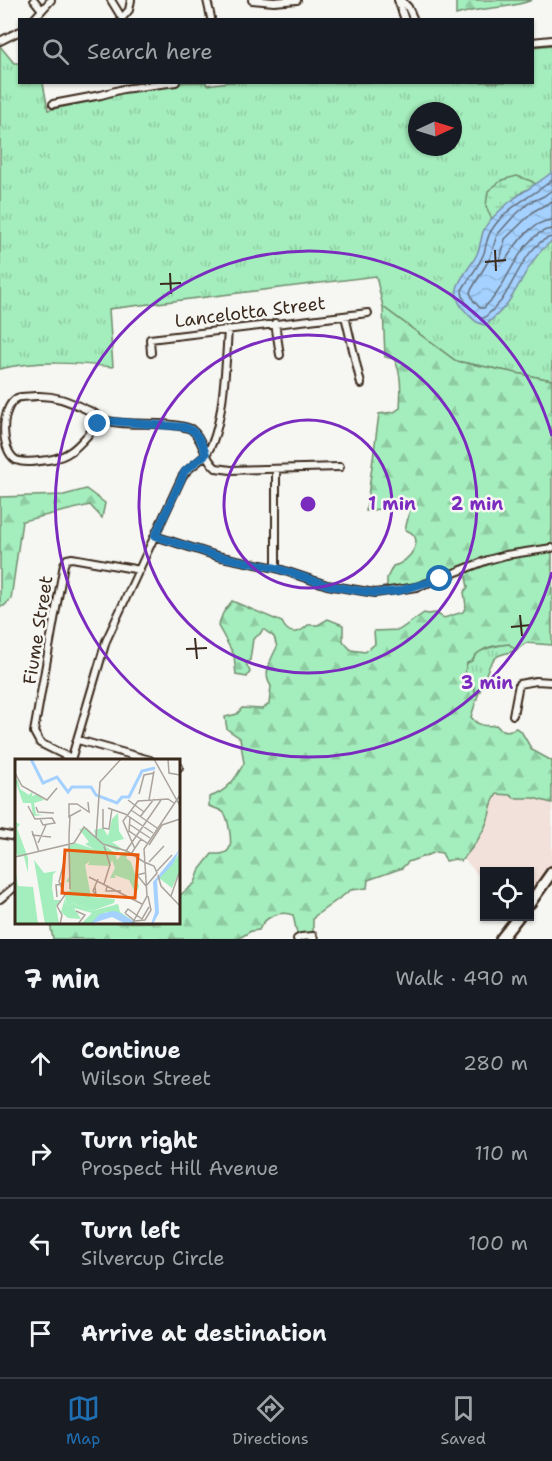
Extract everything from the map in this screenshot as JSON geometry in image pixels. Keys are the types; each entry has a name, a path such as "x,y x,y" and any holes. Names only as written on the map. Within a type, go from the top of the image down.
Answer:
{"street":[{"path":"34,0 42,9"},
{"path":"35,18 51,0"},
{"path":"111,0 122,18 129,10 131,0"},
{"path":"207,0 212,18"},
{"path":"252,0 297,0"},
{"path":"400,0 404,18"},
{"path":"400,0 408,7 413,18"},
{"path":"0,41 18,32"},
{"path":"534,42 552,40"},
{"path":"53,104 123,89 161,84"},
{"name":"Lancelotta Street","path":"152,353 150,339 228,328 368,314"},
{"path":"345,316 361,384"},
{"path":"275,323 280,356"},
{"path":"71,759 106,641 185,471 206,454 218,420 228,328"},
{"path":"108,421 63,398 21,397 13,401 4,412 0,436 6,450 17,460 32,462 70,453 98,424 108,421 185,427 196,433 211,464 219,469 340,467"},
{"path":"276,469 276,568"},
{"path":"155,536 217,556 276,568 327,585 371,593 417,587 506,555 552,548"},
{"name":"Fiume Street","path":"69,759 40,743 34,732 64,564 67,559 72,558 140,570"},
{"path":"513,715 519,684 536,681 552,682"},
{"path":"78,740 146,759"},
{"path":"0,834 15,837"},
{"path":"534,897 552,872"},
{"path":"0,898 15,887"},
{"path":"501,939 515,921"},
{"path":"297,939 313,937"}],"shaded area":[{"path":"501,793 514,798 533,798 552,803 552,869 534,895 534,867 480,867 480,877 463,858 471,850 489,818 492,800"}],"green space":[{"path":"456,0 532,0 456,15"},
{"path":"552,45 552,380 456,361 383,307 376,276 109,309 113,367 42,363 0,369 0,46 14,63 18,63 18,84 43,84 48,110 92,101 150,84 534,84 534,47"},
{"path":"517,176 537,185 522,192 492,220 486,206 488,191 502,180"},
{"path":"383,307 456,361 552,380 552,645 526,643 516,650 509,644 488,648 467,663 465,672 478,695 471,717 473,720 482,725 496,725 506,731 516,728 521,731 532,750 552,761 552,803 533,798 514,798 510,795 497,794 481,834 461,861 455,859 446,861 442,853 436,852 408,862 402,868 368,880 367,888 351,890 315,916 313,934 298,938 293,915 283,913 269,918 259,930 251,931 238,939 53,939 50,924 180,924 180,895 195,883 200,869 212,854 228,851 230,835 225,814 209,806 209,797 226,788 244,763 240,738 227,729 225,717 237,714 242,708 262,709 269,704 271,686 267,672 277,647 274,637 263,629 253,639 250,660 246,663 250,672 247,677 236,675 234,655 218,626 223,613 232,601 282,622 287,629 294,632 301,631 308,625 318,625 328,619 343,625 343,641 351,650 365,652 375,644 374,631 399,630 424,613 436,613 444,618 463,612 466,606 464,592 468,587 465,572 387,592 387,578 393,566 410,555 416,543 412,533 405,530 411,506 399,496 389,505 366,511 379,414 394,412 400,408 400,376 394,359 385,357"},
{"path":"86,489 105,503 102,518 90,505 22,521 11,599 4,606 0,606 0,497 64,495"},
{"path":"510,644 516,650 494,659 488,668 478,695 475,693 474,685 470,683 465,672 470,658 490,648"}],"water":[{"path":"552,172 552,241 537,255 501,311 486,325 478,323 460,305 457,290 477,254 484,229 509,202"}],"route":[{"path":"98,424 108,421 185,427 193,430 201,441 206,454 185,471 155,536 217,556 276,568 327,585 361,591 375,593 398,591 440,579"}]}
